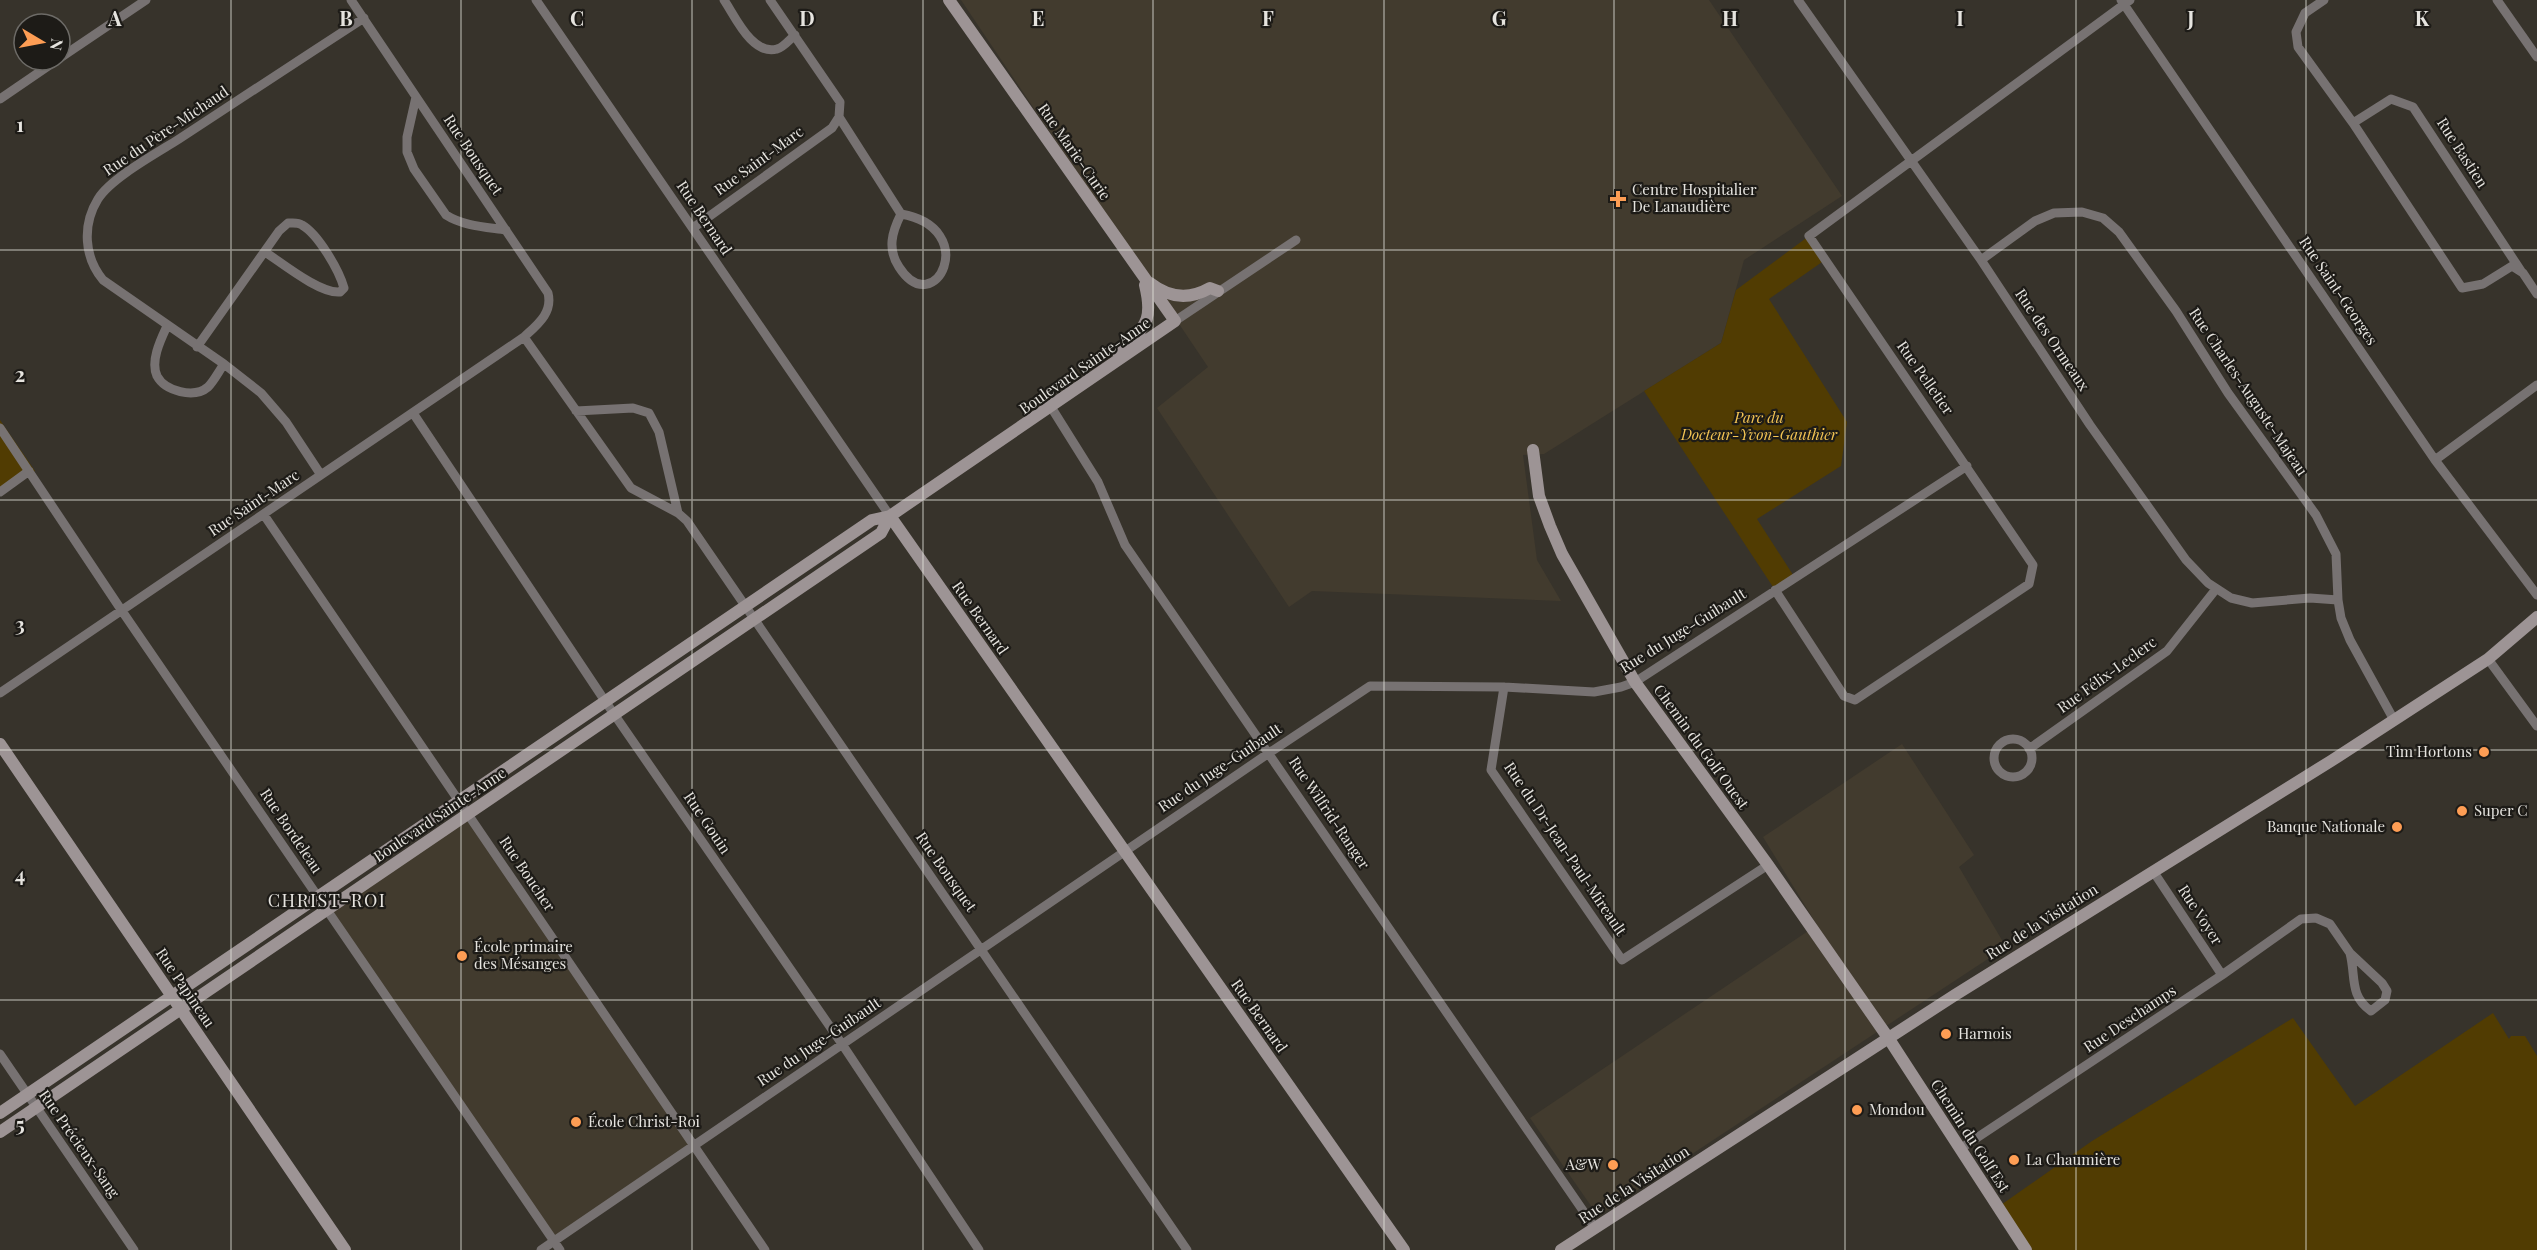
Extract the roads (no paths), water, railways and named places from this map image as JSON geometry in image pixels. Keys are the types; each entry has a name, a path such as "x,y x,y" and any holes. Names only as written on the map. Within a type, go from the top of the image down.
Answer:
{"street":[{"path":"72,50 145,0"},
{"name":"Rue Bousquet","path":"351,0 548,293 550,303 545,316 524,338 631,488 678,513 687,521 744,608 983,950 1187,1250"},
{"name":"Rue Bernard","path":"536,0 890,516 1404,1250"},
{"path":"724,0 752,40 762,47 778,50 795,35"},
{"path":"770,0 840,102 839,117 901,214 915,217 927,225 939,236 945,246 946,263 940,277 929,284 916,283 909,278 899,267 892,253 892,232 901,214"},
{"name":"Rue Marie-Curie","path":"949,0 1175,321"},
{"name":"Rue des Ormeaux","path":"1798,0 1981,260 2090,425 2186,560 2216,589 2231,598 2252,603 2310,598 2337,600"},
{"path":"2324,0 2305,13 2296,32 2298,47 2353,123 2462,288 2482,284 2512,266 2523,273"},
{"path":"2497,0 2537,57"},
{"name":"Rue Pelletier","path":"1775,590 1844,696 1855,700 2029,584 2033,565 1809,236 2125,2"},
{"name":"Rue Saint-Georges","path":"2125,2 2435,460 2537,595"},
{"name":"Rue du Père-Michaud","path":"321,475 286,422 261,393 224,364 103,280 93,269 87,239 89,220 105,190 364,18"},
{"path":"0,99 40,72"},
{"path":"416,97 406,147 414,169 446,215 463,223 506,230"},
{"name":"Rue Bastien","path":"2353,123 2391,99 2413,107 2537,294"},
{"name":"Rue Saint-Marc","path":"693,228 832,128 839,117"},
{"name":"Rue Charles-Auguste-Majeau","path":"1981,260 2035,220 2054,213 2082,212 2103,218 2119,232 2176,311 2228,393 2316,515 2336,554 2337,600 2341,618 2350,640 2394,720"},
{"path":"197,347 279,231 288,223 299,223 318,241 341,275 344,288 334,293 322,288 265,252"},
{"name":"Boulevard Sainte-Anne","path":"0,1113 872,520 890,516 1296,240"},
{"path":"1110,366 1128,344 1138,336 1147,319 1148,298 1145,285 1135,265"},
{"path":"1144,278 1158,289 1172,294 1197,295 1210,288 1218,291"},
{"path":"167,326 158,344 155,365 157,376 166,385 181,393 202,390 207,387 224,364"},
{"name":"Rue Saint-Marc","path":"0,693 524,338"},
{"path":"2435,460 2537,385"},
{"name":"Rue Wilfrid-Ranger","path":"1051,407 1098,482 1125,545 1594,1228"},
{"name":"Rue Bousquet","path":"576,411 633,408 649,413 659,432 678,513"},
{"name":"Rue Gouin","path":"413,413 614,715 842,1044 979,1250"},
{"name":"Rue Bordeleau","path":"0,428 122,611 560,1250"},
{"name":"Chemin du Golf Ouest","path":"1533,450 1539,496 1562,554 1635,682 1768,865 1889,1038"},
{"name":"Rue du Juge-Guibault","path":"541,1250 1370,686 1504,687 1594,692 1635,682 1967,466"},
{"path":"0,492 29,471"},
{"name":"Rue Boucher","path":"264,515 765,1250"},
{"name":"Boulevard Sainte-Anne","path":"0,1132 880,533 890,516"},
{"name":"Rue Félix-Leclerc","path":"2029,749 2167,651 2216,589"},
{"name":"Rue de la Visitation","path":"1561,1250 1889,1038 2394,720 2488,658 2537,617"},
{"path":"2488,658 2537,726"},
{"name":"Rue du Dr-Jean-Paul-Mireault","path":"1504,687 1491,770 1622,960 1768,865"},
{"path":"2020,741 2029,749 2032,755 2030,767 2020,776 2008,777 1998,770 1994,758 2002,742 2020,741"},
{"name":"Rue Papineau","path":"0,744 345,1250"},
{"name":"Rue Voyer","path":"2153,871 2222,975"},
{"name":"Rue Deschamps","path":"1960,1149 2222,975 2301,919 2316,918 2330,924 2350,953"},
{"path":"2350,953 2382,983 2387,992 2385,1000 2371,1011 2356,997 2354,967 2350,953"},
{"name":"Chemin du Golf Est","path":"1889,1038 2025,1250"},
{"name":"Rue Précieux-Sang","path":"0,1054 134,1250"}],"place":[{"name":"Centre Hospitalier De Lanaudière","path":"1618,199"},
{"name":"Tim Hortons","path":"2484,752"},
{"name":"Super C","path":"2462,811"},
{"name":"Banque Nationale","path":"2397,827"},
{"name":"École primaire des Mésanges","path":"462,956"},
{"name":"Harnois","path":"1946,1034"},
{"name":"Mondou","path":"1857,1110"},
{"name":"École Christ-Roi","path":"576,1122"},
{"name":"La Chaumière","path":"2014,1160"},
{"name":"A&W","path":"1613,1165"}],"district":[{"name":"CHRIST-ROI","path":"327,901"}],"park label":[{"name":"Parc du Docteur-Yvon-Gauthier","path":"1759,426"}]}
